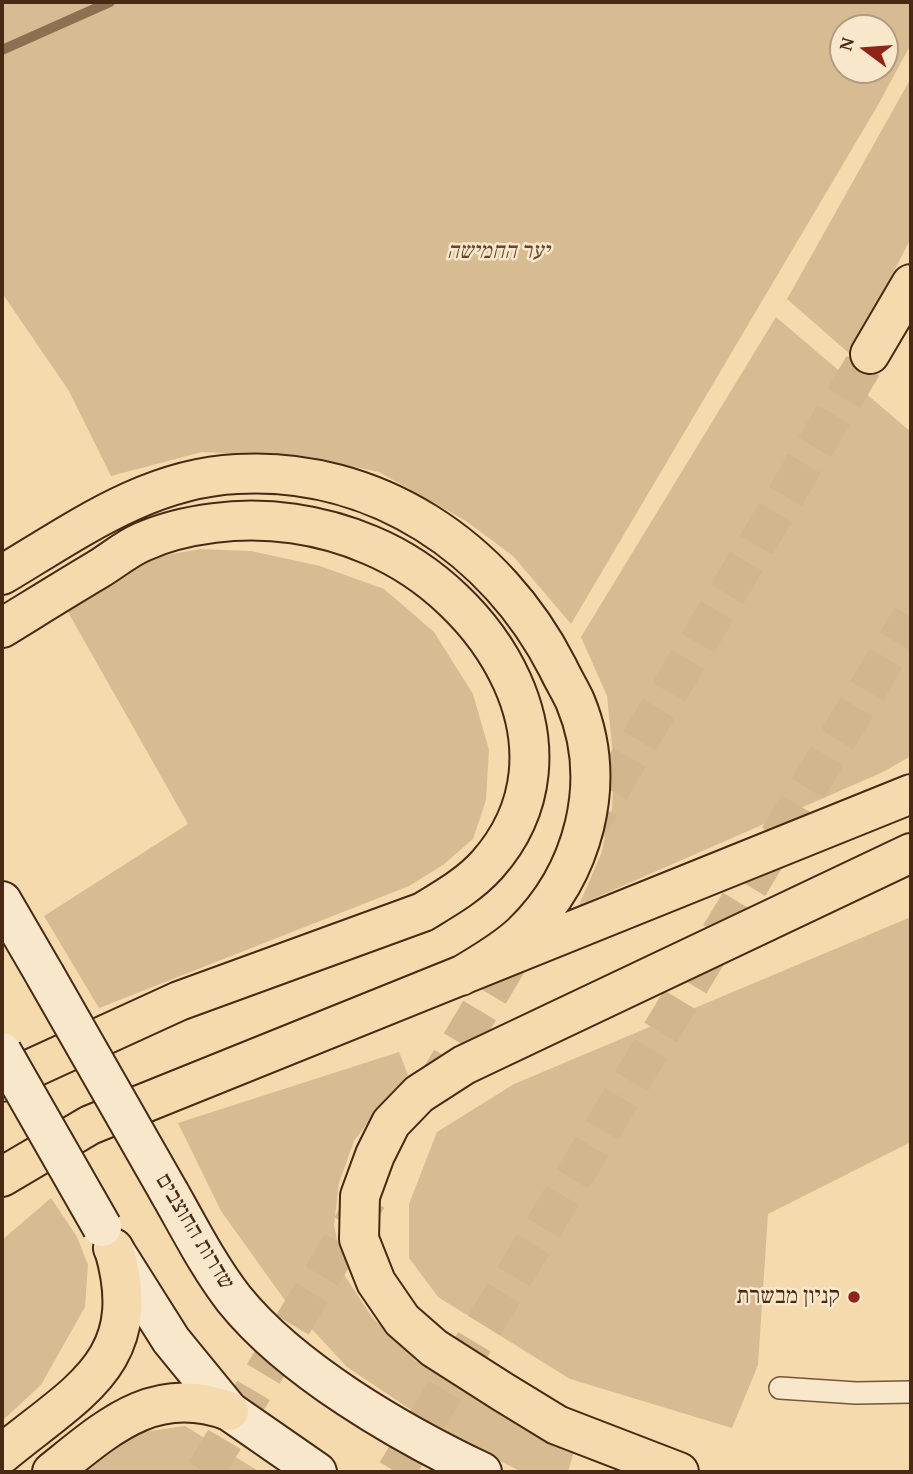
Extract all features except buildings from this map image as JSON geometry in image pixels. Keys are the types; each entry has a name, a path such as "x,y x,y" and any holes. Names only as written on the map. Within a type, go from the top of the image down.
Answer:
{"highway":[{"path":"870,354 911,284"},
{"path":"2,575 126,501 180,482 237,474 295,476 352,488 406,510 457,542 503,585 543,639 575,702 590,766 585,828 576,857 562,885 544,911 521,934 495,956 461,976"},
{"path":"2,628 142,542 177,530 215,523 253,521 293,523 332,531 371,545 408,564 443,590 476,622 502,660 519,698 528,736 529,772 522,806 508,838 486,866 458,891 423,912 179,1001 2,1082"},
{"path":"2,1177 90,1125 911,793"},
{"path":"679,1472 557,1424 434,1348 401,1320 376,1282 359,1239 360,1196 375,1155 391,1123 419,1094 464,1065 911,853"},
{"path":"2,1454 87,1384 106,1363 117,1338 123,1311 123,1283 108,1238"},
{"path":"52,1472 105,1430 143,1409 195,1402 211,1404 229,1411"}],"main road":[{"name":"שדרות החוצבים","path":"2,901 170,1194 233,1298 261,1328 307,1367 362,1406 403,1431 482,1472"},
{"path":"2,1052 108,1238 172,1340 229,1411 317,1472"}],"lane":[{"path":"779,1388 856,1393 911,1392"}],"green space":[{"name":"יער החמישה","path":"2,2 911,2 911,44 899,66 899,14 829,14 829,84 889,84 571,624 513,556 466,521 379,472 309,458 202,452 111,476 69,391 2,293"},
{"path":"911,78 911,238 851,355 787,299"},
{"path":"776,317 911,432 911,756 883,772 579,905 601,854 612,808 614,765 607,696 581,637"},
{"path":"200,549 251,551 320,566 384,589 434,632 473,694 489,750 486,800 473,839 443,865 409,886 99,1008 44,916 188,824 64,605 150,558"},
{"path":"911,917 911,1142 768,1214 758,1365 732,1428 570,1379 438,1297 409,1258 409,1204 437,1132 514,1084"},
{"path":"399,1052 408,1075 388,1096 354,1141 339,1183 334,1225 345,1276 372,1317 416,1361 507,1418 574,1451 568,1472 522,1472 450,1436 347,1367 284,1299 221,1211 178,1123"},
{"path":"51,1198 77,1237 88,1265 85,1307 41,1385 2,1421 2,1240"},
{"path":"185,1426 260,1472 81,1472 122,1435"}],"waterway":[{"path":"2,50 110,2"}],"tunnel":[{"path":"581,839 870,354"},
{"path":"396,1472 911,617"},
{"path":"431,1092 524,936"},
{"path":"205,1472 368,1198"}],"place":[{"name":"קניון מבשרת","path":"854,1297"}]}
